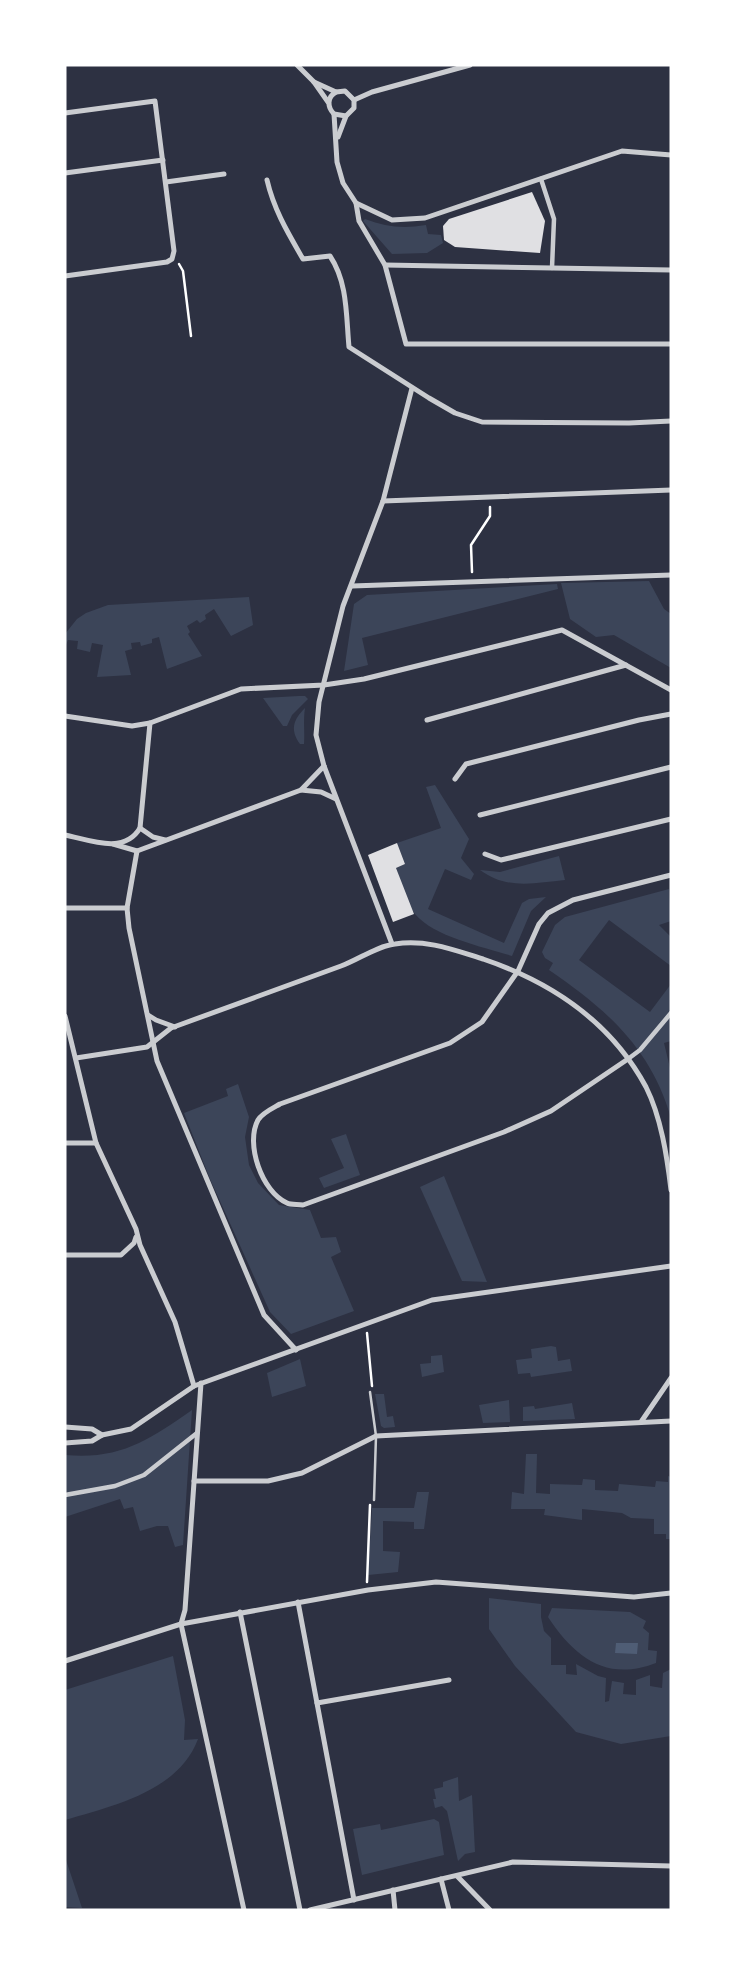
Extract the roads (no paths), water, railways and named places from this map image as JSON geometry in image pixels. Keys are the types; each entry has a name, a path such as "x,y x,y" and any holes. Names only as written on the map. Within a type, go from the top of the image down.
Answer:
{"street":[{"path":"297,65 314,82 334,114 337,162 344,183 356,203 359,222 385,265 406,344 671,344"},
{"path":"354,100 373,92 470,65"},
{"path":"314,82 336,92 345,91 354,100 354,108 346,116 337,140"},
{"path":"328,102 336,92"},
{"path":"65,113 155,101 173,257 167,262 65,276"},
{"path":"334,114 346,116"},
{"path":"356,203 392,220 425,218 622,151 671,155"},
{"path":"65,173 163,160"},
{"path":"166,182 224,174"},
{"path":"541,178 554,219 552,268"},
{"path":"267,180 271,199 282,225 303,259 330,256 338,268 343,282 349,347 412,388 455,413 482,422 671,421"},
{"path":"385,265 671,270"},
{"path":"392,944 324,766 316,735 319,702 343,606 383,501 412,388"},
{"path":"383,501 671,490"},
{"path":"352,586 671,575"},
{"path":"65,716 132,726 150,723 240,689 324,685 376,677 562,630 671,690"},
{"path":"427,720 627,664"},
{"path":"455,779 466,764 671,714"},
{"path":"113,844 128,842 140,828 150,723"},
{"path":"65,835 137,851 301,790 324,766"},
{"path":"480,815 671,766"},
{"path":"301,790 321,792 336,799"},
{"path":"485,854 501,860 671,819"},
{"path":"140,828 153,837 166,840"},
{"path":"137,851 127,908 157,1061 264,1315 296,1350"},
{"path":"671,874 573,900 548,913 539,924 519,971 482,1022 450,1043 280,1104 258,1120 253,1140 256,1162 268,1188 287,1203 303,1205 551,1111 640,1050 671,1013"},
{"path":"65,908 127,908"},
{"path":"76,1058 153,1044 176,1027 347,964 392,944 414,942 440,945 519,971 547,986 590,1016 609,1035 647,1089 658,1121 671,1190"},
{"path":"148,1015 176,1027"},
{"path":"65,1016 96,1143 136,1229 134,1243 121,1255 65,1255"},
{"path":"65,1143 96,1143"},
{"path":"663,1146 671,1144"},
{"path":"136,1236 175,1322 194,1386"},
{"path":"65,1443 92,1441 102,1434 131,1429 201,1383 432,1300 671,1266"},
{"path":"641,1422 671,1378"},
{"path":"201,1383 186,1610 181,1624 244,1910"},
{"path":"194,1481 246,1483 302,1473 376,1436 671,1421"},
{"path":"65,1427 92,1429 102,1434"},
{"path":"65,1495 116,1486 144,1475 198,1432"},
{"path":"65,1661 181,1624 368,1590 436,1582 634,1597 671,1593"},
{"path":"298,1602 354,1900"},
{"path":"240,1612 300,1910"},
{"path":"317,1703 449,1680"},
{"path":"310,1910 513,1862 671,1866"},
{"path":"457,1877 490,1910"},
{"path":"441,1880 449,1910"},
{"path":"393,1890 394,1910"}],"lane":[{"path":"369,1392 376,1436 374,1500"}]}
